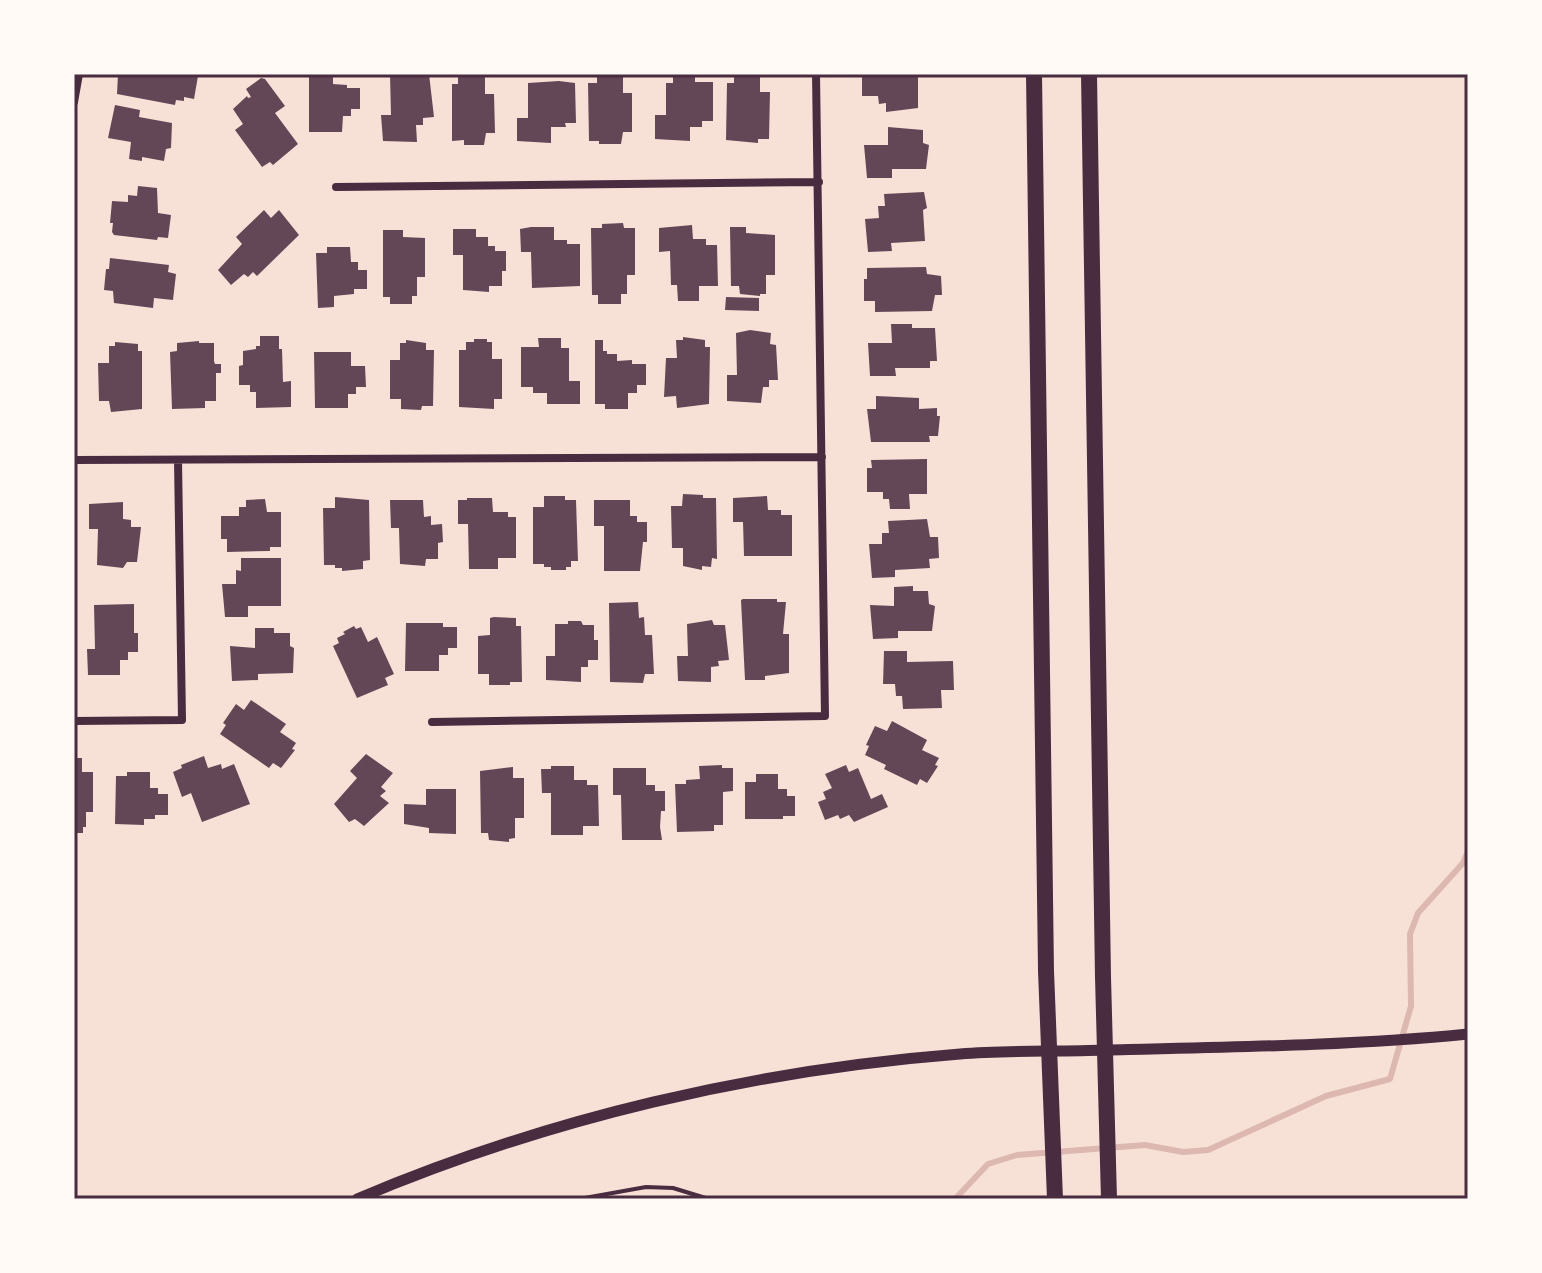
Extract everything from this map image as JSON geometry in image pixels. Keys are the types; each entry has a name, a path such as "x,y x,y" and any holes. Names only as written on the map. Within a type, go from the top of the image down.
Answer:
{"highway":[{"path":"1034,74 1046,971 1055,1199"},
{"path":"1089,74 1109,1199"}],"street":[{"path":"74,102 79,74"},
{"path":"432,722 825,716 816,74"},
{"path":"336,187 819,182"},
{"path":"74,460 822,457"},
{"path":"74,721 182,720 178,460"},
{"path":"357,1199 422,1172 553,1129 638,1106 853,1065 963,1054 1340,1043 1468,1034"}],"path":[{"path":"579,1199 646,1187 673,1188 709,1199"}],"building":[{"path":"118,74 198,76 194,99 184,97 184,101 176,100 175,105 117,94"},
{"path":"309,74 333,74 333,84 360,88 360,109 351,109 351,116 343,116 342,132 309,132"},
{"path":"390,74 429,74 434,117 423,118 423,125 416,125 417,142 383,141 381,115 391,115"},
{"path":"734,74 760,74 760,92 770,92 769,139 758,139 758,143 726,140 727,83 734,83"},
{"path":"862,74 918,74 918,108 886,112 886,103 879,104 878,96 862,96"},
{"path":"623,75 623,93 632,93 632,132 623,132 621,144 589,141 588,83 597,83 597,76"},
{"path":"458,76 485,76 485,94 494,94 495,133 486,133 484,145 464,145 464,140 452,141 452,84 458,84"},
{"path":"673,77 695,77 695,82 713,82 713,121 702,121 702,127 690,127 690,141 655,139 655,115 666,115 666,83 673,83"},
{"path":"261,78 285,106 275,113 298,144 273,165 270,162 262,167 235,130 243,124 233,109 247,96 251,97 246,89"},
{"path":"528,83 575,83 576,123 551,127 551,143 517,141 517,118 528,118"},
{"path":"115,105 140,110 139,117 172,123 171,148 166,149 164,161 142,157 142,161 129,159 131,142 108,138"},
{"path":"888,127 923,130 923,143 929,145 926,169 892,169 892,178 867,178 864,145 888,145"},
{"path":"138,186 157,188 158,213 171,215 168,238 158,237 157,240 114,235 112,232 112,201 128,202 128,195 137,196"},
{"path":"924,192 927,208 923,210 925,241 891,243 892,251 868,252 865,219 879,218 878,206 885,206 884,194"},
{"path":"264,210 271,218 279,210 299,235 257,276 253,272 248,277 244,274 231,285 218,270 242,244 236,237"},
{"path":"623,223 624,228 635,228 635,275 627,275 627,294 621,294 621,304 598,304 598,295 592,295 591,228"},
{"path":"692,225 693,239 706,239 706,245 717,245 718,286 699,286 699,301 678,301 677,285 671,285 670,251 659,252 659,228"},
{"path":"554,227 554,240 580,244 580,286 532,288 531,252 521,252 520,229"},
{"path":"730,227 746,227 746,233 775,235 775,275 766,275 766,294 740,294 739,286 731,286"},
{"path":"453,229 476,229 476,237 488,237 488,246 495,246 495,251 506,251 502,286 489,286 489,292 463,290 463,255 453,255"},
{"path":"383,230 403,230 403,237 425,238 425,277 417,277 417,296 412,296 412,304 390,304 390,297 383,297"},
{"path":"327,247 350,247 351,262 358,262 358,270 367,270 367,289 354,289 354,294 334,296 334,307 318,308 316,253 327,253"},
{"path":"110,258 169,265 168,272 176,274 173,300 154,298 153,308 114,303 113,291 104,290"},
{"path":"926,267 927,274 941,276 942,295 935,295 932,311 875,312 875,301 864,301 867,268"},
{"path":"726,297 759,298 759,311 725,310"},
{"path":"891,324 935,328 937,361 930,361 930,368 895,368 896,376 870,376 868,343 892,343"},
{"path":"750,330 771,333 770,344 776,345 778,380 769,380 769,387 763,387 761,403 727,401 727,375 737,375 736,333"},
{"path":"260,336 279,336 283,382 291,381 291,407 256,408 256,392 250,392 250,385 239,385 243,351 260,346"},
{"path":"683,337 705,340 705,347 710,347 709,404 677,408 676,396 664,397 666,358 677,358 676,340 683,340"},
{"path":"538,338 561,338 561,348 569,348 569,381 580,381 580,404 547,404 547,393 533,393 533,387 521,387 521,347 539,347"},
{"path":"474,339 492,342 492,359 502,359 502,399 494,399 494,409 459,407 459,350 466,350 466,342 474,342"},
{"path":"406,340 426,343 426,350 434,350 433,406 422,406 421,410 401,409 401,399 390,399 390,360 400,360 400,343 406,343"},
{"path":"595,340 603,340 603,351 617,354 617,361 632,360 632,364 646,364 646,385 637,385 637,393 628,393 628,409 605,409 605,404 595,404"},
{"path":"115,342 138,344 138,351 142,351 142,409 111,412 109,401 99,401 98,363 109,363 109,346 115,346"},
{"path":"177,343 214,343 215,364 221,364 221,373 216,373 216,401 205,401 205,408 172,409 170,352 177,351"},
{"path":"314,352 351,352 351,366 365,366 366,387 356,387 356,394 348,394 348,408 315,408"},
{"path":"876,396 919,398 919,409 937,408 937,416 940,416 938,436 929,436 930,442 871,442 867,409 876,409"},
{"path":"927,459 927,494 909,494 910,509 890,509 889,499 883,499 883,492 867,492 867,468 872,468 871,460"},
{"path":"683,494 716,498 717,559 712,558 711,567 702,566 702,570 683,566 683,548 672,548 671,506 682,506"},
{"path":"544,496 565,496 565,500 576,500 578,561 571,561 571,567 566,567 566,570 551,570 544,564 533,564 533,507 544,507"},
{"path":"767,496 768,510 781,510 781,515 792,515 792,556 744,556 743,522 733,522 733,498"},
{"path":"335,497 369,500 370,560 363,561 363,569 342,571 335,565 324,565 323,508 335,508"},
{"path":"492,498 493,512 508,512 508,517 516,517 516,558 498,558 498,569 469,569 468,524 458,524 458,500"},
{"path":"265,499 267,512 281,512 281,547 270,547 270,551 227,552 227,539 221,539 221,516 239,516 239,507 246,507 246,500"},
{"path":"390,500 423,500 424,517 431,516 431,525 442,524 443,542 438,543 438,559 426,559 425,566 400,564 399,528 391,528"},
{"path":"594,500 630,500 630,516 637,516 637,522 647,522 647,542 643,542 640,571 604,571 604,526 594,526"},
{"path":"123,502 123,519 131,520 131,527 141,527 137,562 127,562 123,568 97,565 98,529 89,529 89,504"},
{"path":"927,519 930,537 938,537 939,558 929,559 930,568 895,570 895,577 872,578 869,544 882,544 882,533 889,533 888,521"},
{"path":"241,558 281,558 281,606 248,606 248,617 225,617 222,584 236,584 236,570 241,571"},
{"path":"913,586 913,591 928,591 929,604 935,606 932,631 898,631 898,638 873,639 870,605 894,606 894,587"},
{"path":"743,599 786,602 783,634 789,634 789,673 765,676 765,680 745,680"},
{"path":"638,602 639,618 644,617 645,635 652,635 654,674 645,674 643,683 610,682 609,603"},
{"path":"134,604 134,633 138,633 138,652 128,652 128,660 120,660 120,675 88,675 87,649 95,649 94,605"},
{"path":"490,618 516,618 516,626 521,626 522,682 489,685 489,674 478,674 478,636 490,635"},
{"path":"712,620 714,625 725,625 729,660 718,661 719,666 711,667 711,682 678,681 677,656 688,656 687,624"},
{"path":"568,621 594,625 598,660 588,660 588,667 581,667 581,682 546,680 546,656 555,656 555,624 568,624"},
{"path":"406,623 443,623 443,627 457,627 457,648 448,648 448,655 439,655 439,671 405,671"},
{"path":"354,626 356,629 361,627 368,642 377,637 394,674 385,678 388,685 357,698 333,646 339,643 337,638 345,634 343,632"},
{"path":"255,628 274,628 274,633 290,633 290,646 294,648 293,673 258,674 258,680 232,681 230,646 255,648"},
{"path":"884,651 907,651 907,662 953,661 954,690 941,690 942,708 903,709 902,696 896,696 895,684 883,684"},
{"path":"251,700 286,724 280,732 296,743 292,749 295,750 281,768 273,763 269,768 220,734 226,725 223,723 236,704 244,710"},
{"path":"892,721 927,740 922,750 939,758 935,765 938,766 927,783 920,779 917,785 884,769 886,765 865,755 875,726 887,731"},
{"path":"366,754 393,773 381,787 386,791 380,796 389,803 364,826 355,819 349,822 334,804 357,778 350,771"},
{"path":"204,756 208,768 221,764 222,769 234,764 250,804 202,822 191,793 182,797 173,772 182,768 181,765"},
{"path":"74,758 82,758 82,772 93,772 93,812 86,812 83,833 74,833"},
{"path":"722,765 722,768 733,768 733,791 723,792 723,825 714,825 714,831 677,832 675,784 700,779 699,766"},
{"path":"846,765 849,772 858,768 871,799 882,794 888,807 854,822 849,815 825,820 818,802 826,799 823,792 832,788 825,774"},
{"path":"551,766 574,766 574,780 587,780 587,785 598,785 599,826 583,826 583,835 551,835 551,793 542,793 541,769 551,769"},
{"path":"513,767 513,778 524,778 524,818 515,818 515,838 509,839 509,842 489,840 488,833 481,833 480,771"},
{"path":"613,768 646,768 646,785 655,785 655,791 665,791 665,811 661,811 660,827 662,840 622,840 621,795 613,795"},
{"path":"127,772 150,772 150,788 158,788 158,794 168,794 168,815 144,819 144,825 115,824 116,776 127,776"},
{"path":"756,774 778,774 778,789 787,789 787,796 795,796 795,816 745,819 745,782 756,782"},
{"path":"426,789 456,789 456,834 429,833 429,828 404,824 404,804 426,805"}],"waterway":[{"path":"955,1199 988,1164 1017,1155 1145,1145 1183,1152 1208,1150 1326,1096 1390,1079 1411,1006 1410,934 1418,913 1463,863 1468,851"}]}
